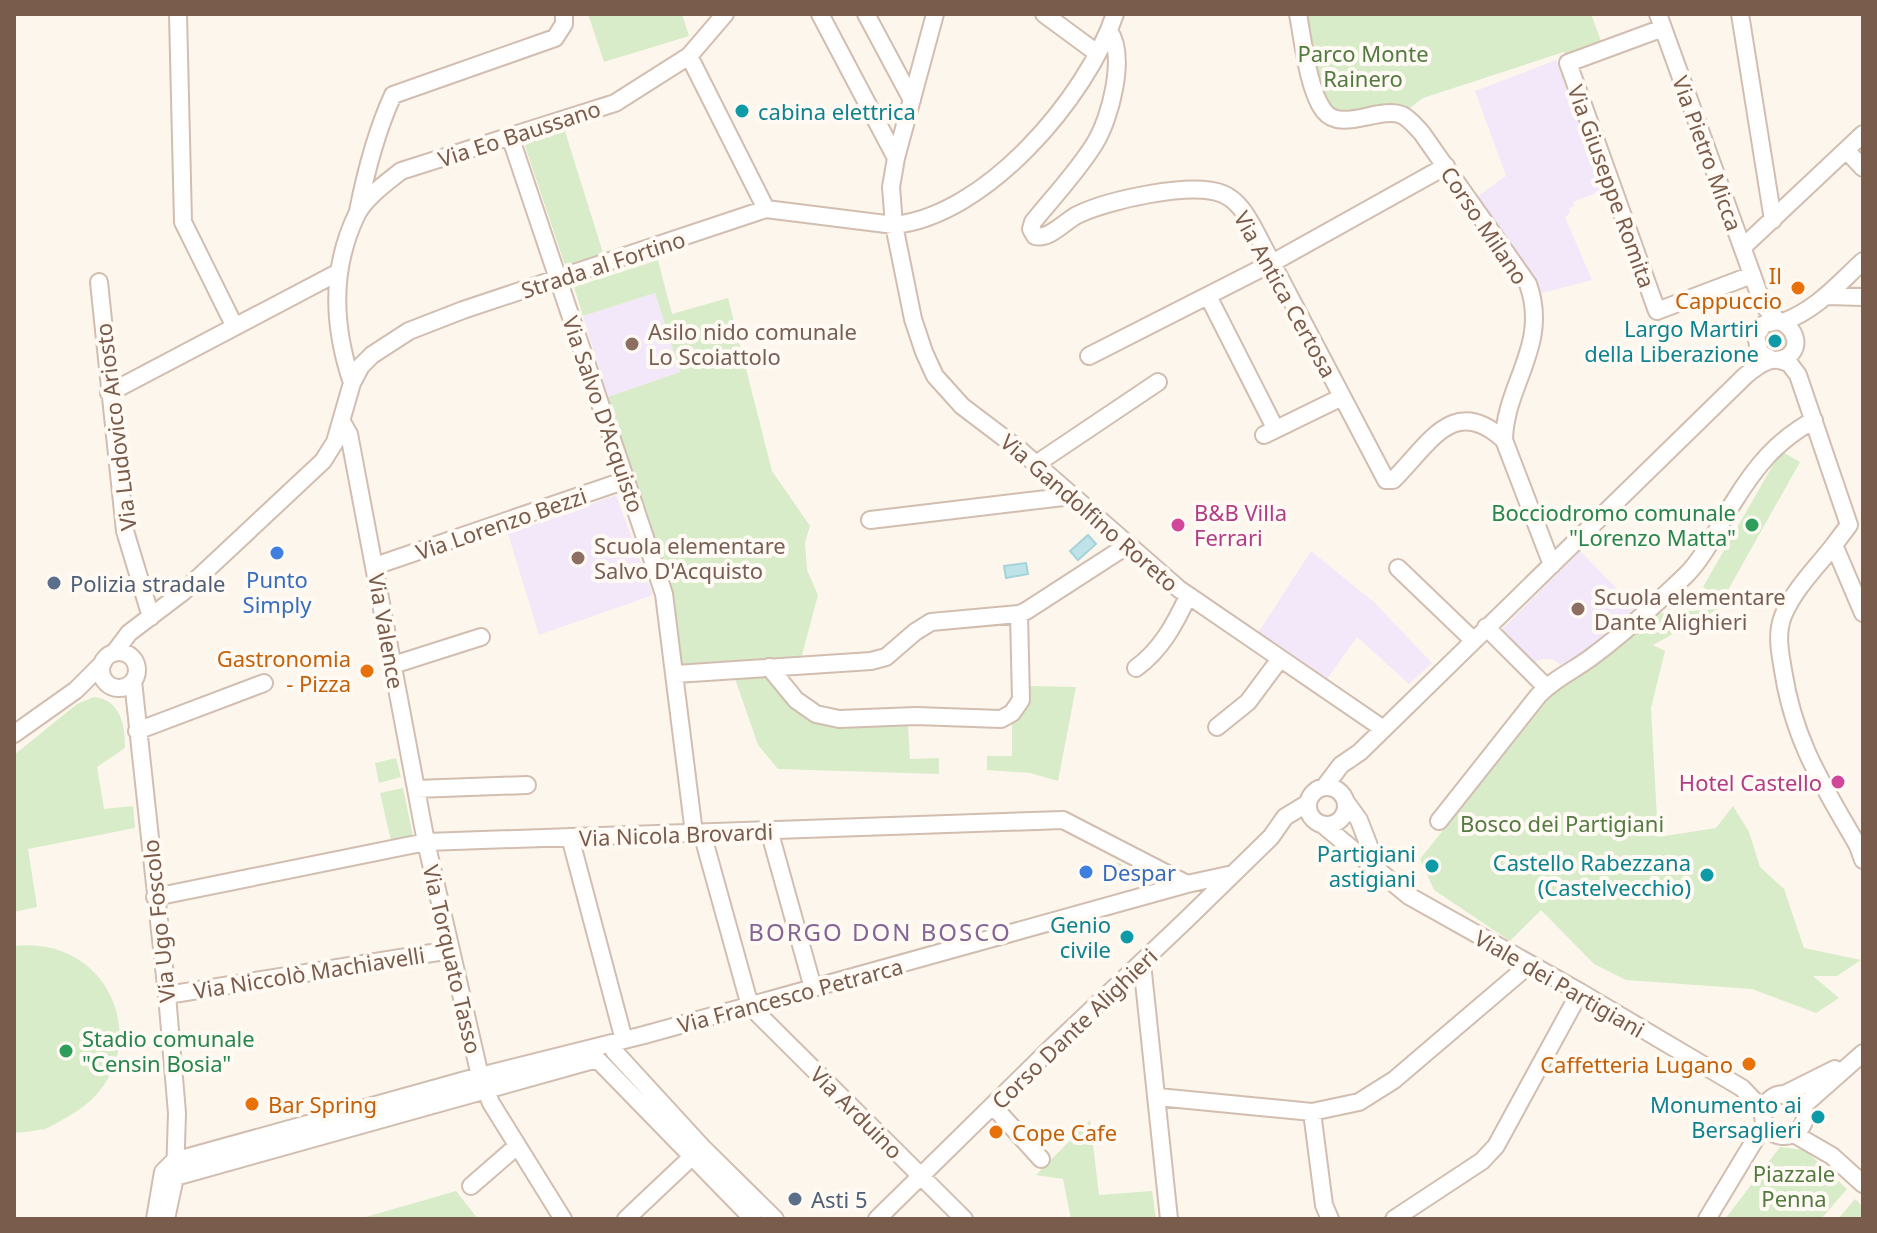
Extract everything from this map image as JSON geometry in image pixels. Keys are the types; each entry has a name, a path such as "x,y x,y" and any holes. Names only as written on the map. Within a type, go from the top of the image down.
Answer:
{"street":[{"path":"178,14 183,222 234,325"},
{"path":"358,212 382,119 393,95 555,38 564,24 564,14"},
{"name":"Via Eo Baussano","path":"352,383 338,338 337,273 358,212 380,188 401,171 615,103 689,56 725,14"},
{"path":"820,14 896,158"},
{"path":"866,14 912,100"},
{"name":"Via Gandolfino Roreto","path":"935,14 891,187 894,225 913,319 935,376 962,406 1036,464 1188,596 1382,728"},
{"path":"1044,14 1097,53"},
{"name":"Strada al Fortino","path":"14,734 76,690 123,638 183,592 313,473 335,442 352,383 372,355 409,331 463,310 766,209 894,225 913,222 952,205 1015,161 1058,115 1097,53 1115,14"},
{"name":"Corso Milano","path":"1298,14 1319,102 1329,116 1339,119 1401,115 1421,132 1523,274 1532,298 1533,342 1506,421 1504,440"},
{"path":"1740,14 1773,220"},
{"name":"Via Giuseppe Romita","path":"1661,21 1568,63 1657,311 1752,275"},
{"name":"Via Pietro Micca","path":"1661,21 1758,291 1766,308 1781,321"},
{"name":"Via Antica Certosa","path":"1109,31 1115,43 1117,68 1104,125 1090,150 1033,222 1031,229 1034,235 1042,237 1074,217 1104,206 1165,192 1201,190 1220,193 1240,207 1388,481 1394,479 1442,429 1455,422 1473,420 1504,440"},
{"path":"689,56 766,209"},
{"path":"1743,247 1863,134"},
{"name":"Via Salvo D'Acquisto","path":"510,136 664,594 698,833 750,1006"},
{"path":"1847,151 1863,168"},
{"path":"1089,356 1272,263 1446,166"},
{"path":"1360,752 1344,798 1346,809 1340,820 1335,824 1314,815 1314,792 1325,786 1341,765 1360,752 1745,376 1792,352 1802,324 1863,261"},
{"path":"109,393 337,273"},
{"name":"Via Ludovico Ariosto","path":"99,282 125,531 151,617"},
{"name":"Via Pietro Micca","path":"1756,338 1761,318 1758,291"},
{"path":"1208,296 1268,429 1342,397"},
{"path":"1745,376 1755,356 1756,338 1764,324 1808,311 1826,298 1863,297"},
{"path":"1781,321 1791,328 1803,388"},
{"path":"1756,338 1762,355 1787,361 1792,366 1856,523 1834,545 1795,595 1783,616 1778,637 1788,703 1807,758 1863,860"},
{"path":"1036,464 1158,382"},
{"path":"1439,821 1546,687 1596,654 1688,572 1772,448 1814,420"},
{"name":"Via Valence","path":"342,422 349,434 426,842"},
{"path":"1504,440 1552,565"},
{"name":"Via Lorenzo Bezzi","path":"375,566 626,480"},
{"path":"870,520 1072,496"},
{"path":"676,674 879,660 931,622 1019,614 1128,545"},
{"path":"1834,545 1863,613"},
{"path":"1398,568 1473,640"},
{"path":"1136,668 1150,658 1166,637 1188,596"},
{"path":"769,667 796,700 816,714 839,719 916,716 1001,719 1012,713 1021,700 1019,614"},
{"path":"76,690 124,687 133,681 137,672 132,658 132,644 137,627"},
{"path":"1486,627 1546,687"},
{"path":"393,665 481,637"},
{"path":"111,686 102,672 108,658 124,653 132,658"},
{"path":"1217,727 1248,702 1280,659"},
{"name":"Via Ugo Foscolo","path":"133,681 177,1113 174,1169 166,1219"},
{"path":"137,730 264,683"},
{"name":"Via Ugo Foscolo","path":"111,686 137,730"},
{"path":"416,789 527,785"},
{"path":"1325,786 1344,798 1359,820 1381,874"},
{"name":"Corso Dante Alighieri","path":"877,1219 1271,837 1314,815"},
{"name":"Viale dei Partigiani","path":"1314,815 1381,874 1435,913 1580,992 1742,1088 1780,1095"},
{"name":"Via Nicola Brovardi","path":"155,897 426,842 1063,820 1187,884"},
{"path":"769,830 813,988"},
{"path":"570,837 619,1046 697,1152 753,1219"},
{"name":"Via Torquato Tasso","path":"426,842 482,1083 563,1219"},
{"name":"Via Francesco Petrarca","path":"174,1169 619,1046 813,988 1233,874"},
{"name":"Via Niccolò Machiavelli","path":"167,995 451,950"},
{"path":"1142,963 1169,1219"},
{"path":"1158,1097 1312,1112 1359,1102 1394,1080 1530,964"},
{"path":"1394,1219 1482,1161 1496,1146 1580,992"},
{"name":"Via Arduino","path":"750,1006 964,1219"},
{"name":"Via Francesco Petrarca","path":"482,1083 597,1059 619,1046"},
{"path":"1707,1219 1748,1154 1770,1100 1857,1057"},
{"path":"1748,1154 1804,1124 1804,1112 1857,1057"},
{"path":"597,1059 775,1219"},
{"name":"Viale dei Partigiani","path":"1742,1088 1765,1117"},
{"path":"1780,1095 1796,1099 1832,1156 1863,1184"},
{"path":"993,1106 1041,1159"},
{"path":"1312,1112 1324,1205 1330,1219"},
{"path":"1765,1117 1774,1133 1787,1135 1832,1156"},
{"path":"471,1186 517,1146"},
{"path":"626,1219 697,1152"},
{"name":"Via Ugo Foscolo","path":"155,1219 163,1172 174,1169"}],"shaded area":[{"path":"1556,60 1604,190 1573,202 1574,206 1569,208 1570,213 1565,217 1592,280 1535,295 1474,199 1506,176 1475,91"},
{"name":"Asilo nido comunale Lo Scoiattolo","path":"655,293 680,372 608,397 583,316"},
{"name":"Scuola elementare Salvo D'Acquisto","path":"616,495 653,595 539,635 508,534"},
{"path":"1311,551 1375,603 1432,663 1409,684 1357,637 1327,679 1258,633"},
{"name":"Scuola elementare Dante Alighieri","path":"1580,551 1635,607 1567,669 1552,659 1534,663 1502,629"}],"green space":[{"path":"588,14 682,14 689,36 604,62"},
{"name":"Parco Monte Rainero","path":"1298,14 1591,14 1602,44 1566,56 1564,52 1423,98 1401,115 1329,116"},
{"path":"563,125 604,256 566,268 525,146 526,137"},
{"path":"658,260 672,314 728,298 772,471 810,526 805,542 807,570 818,595 799,666 770,667 816,714 899,717 908,725 910,759 939,758 939,774 778,769 758,745 732,670 682,668 670,581 608,397 680,372 655,293 583,316 574,287"},
{"path":"1775,331 1782,334 1785,341 1782,348 1775,351 1768,348 1765,341 1768,334"},
{"name":"Bocciodromo comunale \"Lorenzo Matta\"","path":"1781,451 1800,462 1723,599 1703,587"},
{"name":"Bosco dei Partigiani","path":"1718,609 1653,645 1665,651 1651,708 1658,837 1716,828 1733,806 1749,832 1760,867 1784,889 1804,948 1861,960 1837,976 1813,976 1839,998 1816,1013 1752,989 1626,980 1594,964 1541,910 1510,941 1434,890 1420,859 1551,696 1650,614"},
{"path":"1029,686 1076,687 1058,781 1030,773 987,770 987,756 1012,756 1012,713 1021,700 1030,698"},
{"path":"94,697 116,708 125,739 125,748 97,767 104,809 133,806 135,828 28,849 37,907 14,912 14,755 77,704"},
{"path":"396,758 401,777 379,783 375,763"},
{"path":"403,788 413,836 391,841 380,793"},
{"path":"1116,862 1146,875 1147,879 1134,883 1131,874 1120,875"},
{"name":"Stadio comunale \"Censin Bosia\"","path":"14,946 51,948 80,961 102,982 116,1008 119,1038 113,1068 96,1095 48,1128 14,1133"},
{"path":"1090,1120 1099,1195 1152,1191 1156,1219 1071,1219 1063,1179 1036,1175"},
{"name":"Piazzale Penna","path":"1780,1147 1805,1150 1847,1189 1821,1219 1725,1219"},
{"path":"456,1191 478,1219 359,1219"},
{"path":"1855,1199 1863,1207 1863,1219 1838,1219"}],"water":[{"path":"1088,535 1096,544 1078,560 1070,551"},
{"path":"1026,563 1028,574 1006,578 1004,566"}],"place":[{"name":"cabina elettrica","path":"742,111"},
{"name":"Il Cappuccio","path":"1798,288"},
{"name":"Largo Martiri della Liberazione","path":"1775,341"},
{"name":"Asilo nido comunale Lo Scoiattolo","path":"632,344"},
{"name":"B&B Villa Ferrari","path":"1178,525"},
{"name":"Bocciodromo comunale \"Lorenzo Matta\"","path":"1752,525"},
{"name":"Punto Simply","path":"277,553"},
{"name":"Scuola elementare Salvo D'Acquisto","path":"578,558"},
{"name":"Polizia stradale","path":"54,583"},
{"name":"Scuola elementare Dante Alighieri","path":"1578,609"},
{"name":"Gastronomia - Pizza","path":"367,671"},
{"name":"Hotel Castello","path":"1838,782"},
{"name":"Partigiani astigiani","path":"1432,866"},
{"name":"Despar","path":"1086,872"},
{"name":"Castello Rabezzana (Castelvecchio)","path":"1707,875"},
{"name":"Genio civile","path":"1127,937"},
{"name":"Stadio comunale \"Censin Bosia\"","path":"66,1051"},
{"name":"Caffetteria Lugano","path":"1749,1064"},
{"name":"Bar Spring","path":"252,1104"},
{"name":"Monumento ai Bersaglieri","path":"1818,1117"},
{"name":"Cope Cafe","path":"996,1132"},
{"name":"Asti 5","path":"795,1199"}],"district":[{"name":"BORGO DON BOSCO","path":"880,931"}]}
